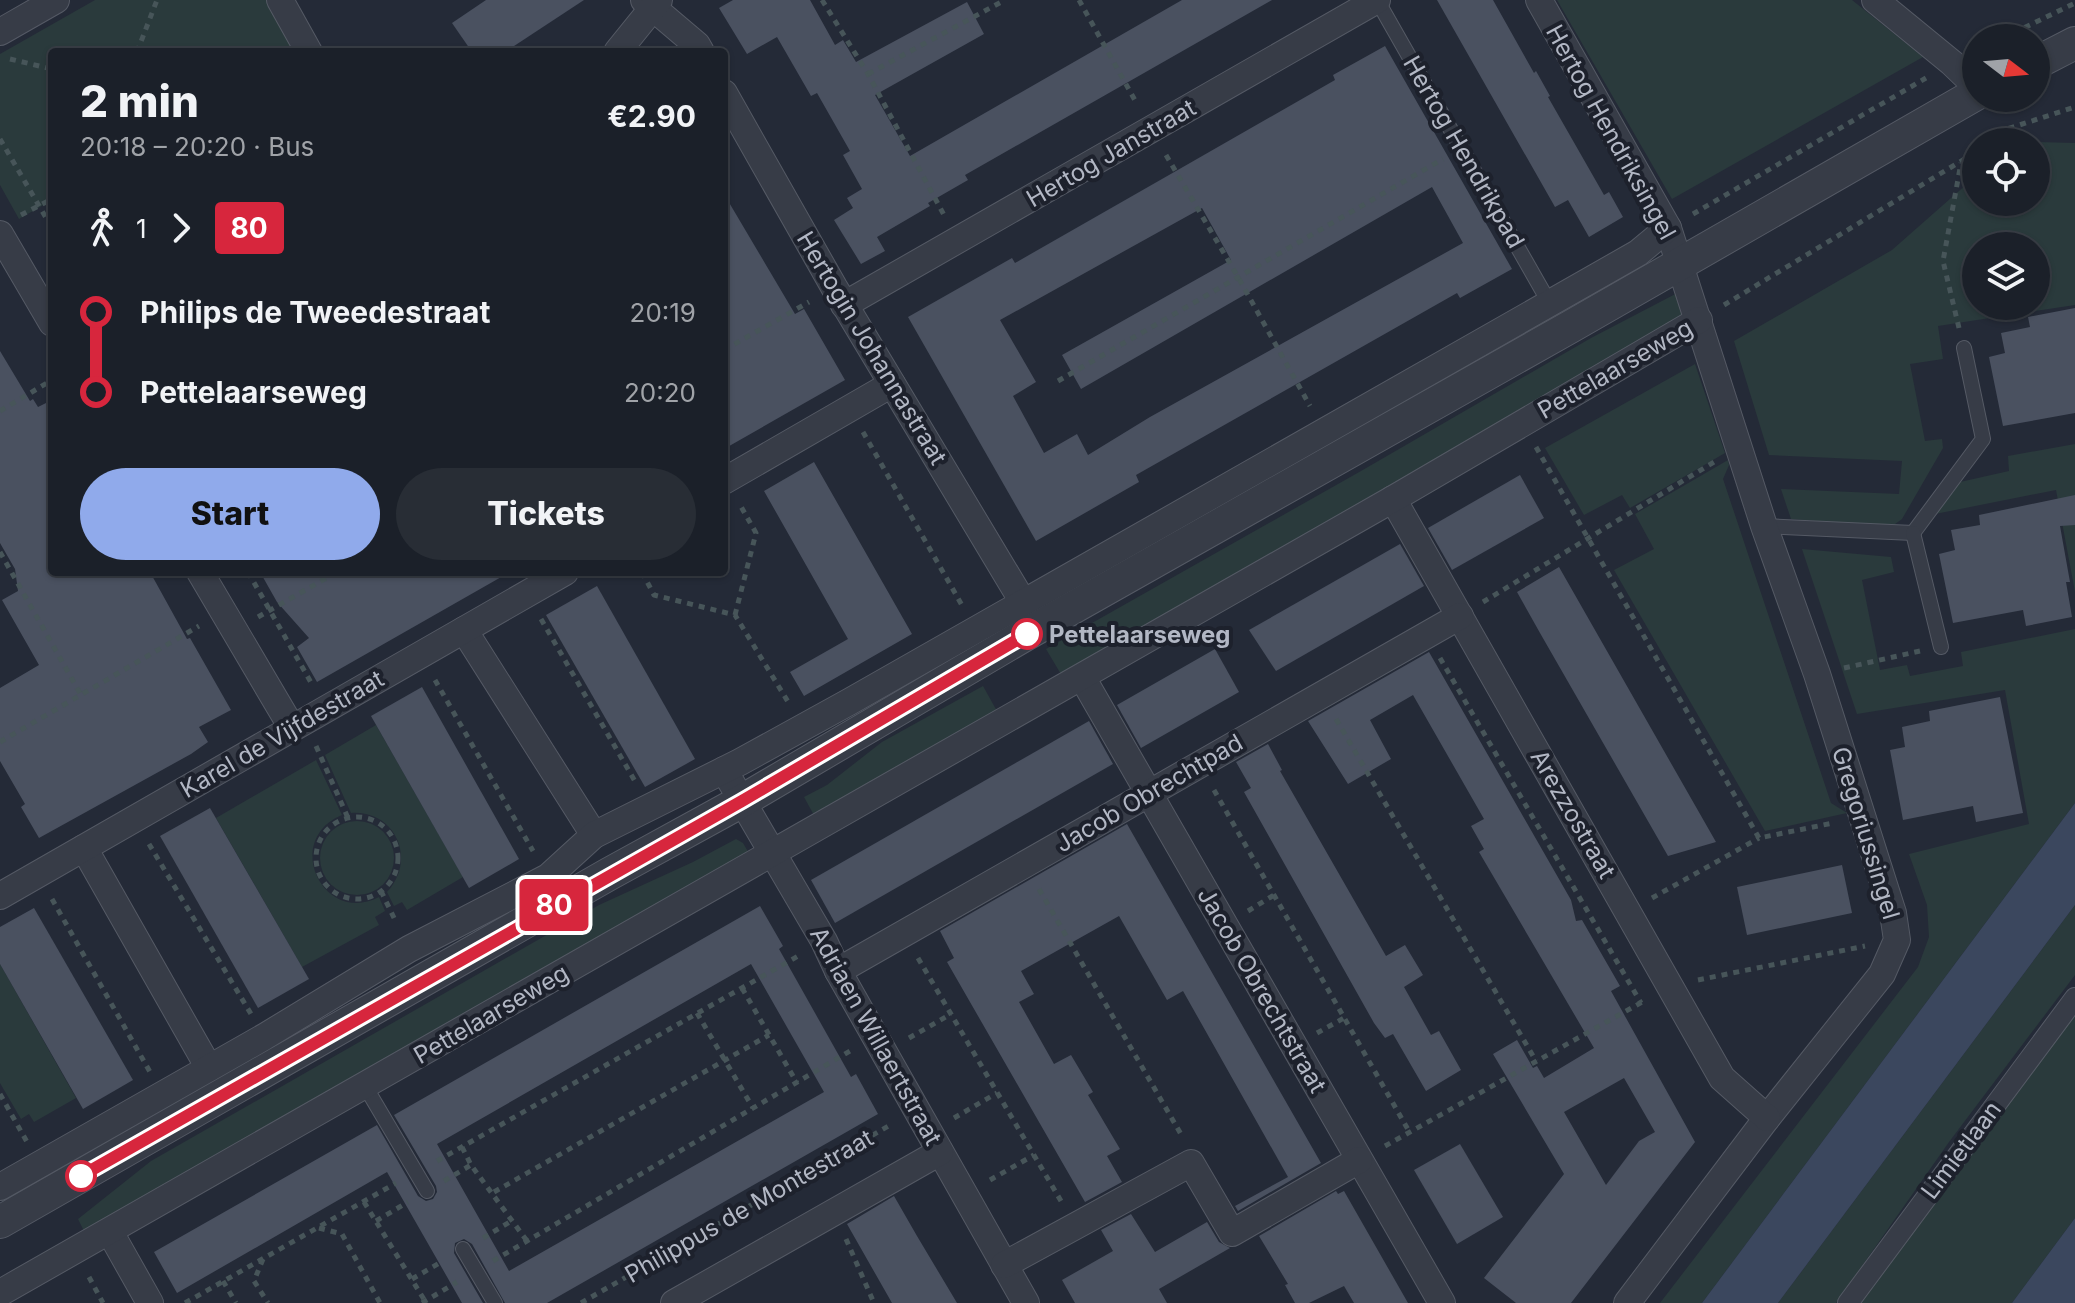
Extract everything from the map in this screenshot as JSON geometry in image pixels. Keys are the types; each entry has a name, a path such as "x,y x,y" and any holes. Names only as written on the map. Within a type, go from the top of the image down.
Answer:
{"street":[{"path":"0,32 56,0"},
{"path":"280,0 307,48"},
{"name":"Hertog Janstraat","path":"839,296 958,241 1377,0"},
{"name":"Hertog Hendriksingel","path":"1539,0 1668,228 1680,265"},
{"path":"1875,0 1962,73"},
{"path":"620,48 652,3 699,48"},
{"path":"2050,56 2075,43"},
{"name":"Hertogin Johannastraat","path":"728,100 839,296 1023,602"},
{"path":"0,1222 1962,102"},
{"path":"6,227 48,315"},
{"path":"0,1187 264,1037 409,949 548,877 594,835 803,727 1550,304 1638,253 1668,228"},
{"name":"Gregoriussingel","path":"1627,1303 1767,1118 1882,974 1897,940 1893,913 1817,674 1764,526 1680,265"},
{"name":"Pettelaarseweg","path":"0,1293 1393,499 1699,320"},
{"path":"728,479 892,384"},
{"name":"Arezzostraat","path":"1393,499 1722,1078 1767,1118"},
{"path":"202,576 230,621 308,719"},
{"name":"Karel de Vijfdestraat","path":"0,896 558,576"},
{"name":"Jacob Obrechtpad","path":"838,971 1460,616"},
{"path":"464,630 594,835"},
{"name":"Jacob Obrechtstraat","path":"1082,677 1442,1303"},
{"name":"Adriaen Willaertstraat","path":"724,770 824,941 1026,1303"},
{"path":"84,848 209,1068"},
{"name":"Limietlaan","path":"1848,1303 2075,998"},
{"name":"Philippus de Montestraat","path":"674,1303 835,1212 935,1142"},
{"path":"1004,1265 1191,1163 1232,1233 1359,1160"},
{"path":"110,1232 150,1303"}],"lane":[{"name":"Hertog Hendrikpad","path":"1377,0 1550,304"},
{"path":"1913,533 1983,439 1964,348"},
{"path":"1764,526 1913,533"},
{"path":"1913,533 1941,647"},
{"path":"365,1086 427,1191"},
{"path":"463,1249 495,1303"}],"path":[{"path":"139,48 157,0"},
{"path":"822,0 868,74 958,241"},
{"path":"868,74 1005,0"},
{"path":"1079,0 1324,432"},
{"path":"2032,24 2075,3"},
{"path":"0,57 48,68"},
{"path":"1668,228 1952,63"},
{"path":"2010,128 2075,107"},
{"path":"0,139 48,221"},
{"path":"1058,381 1462,149"},
{"path":"1961,163 1943,261 1964,348"},
{"name":"Pettelaarseweg","path":"1699,320 1961,163"},
{"path":"6,227 48,201"},
{"path":"728,348 839,296"},
{"path":"0,411 48,382"},
{"path":"1522,422 1759,838"},
{"path":"1460,616 1739,447"},
{"path":"728,486 756,533 735,615"},
{"path":"0,552 81,695"},
{"path":"250,576 270,610 308,719 348,818"},
{"path":"0,742 81,695 230,621 270,610 330,576"},
{"path":"644,576 654,595 735,615 803,727"},
{"path":"526,594 649,806"},
{"path":"1427,635 1641,1003"},
{"path":"1817,674 1941,647"},
{"path":"420,655 548,877"},
{"path":"1322,694 1536,1061"},
{"path":"1199,764 1410,1133"},
{"path":"360,817 380,824 394,841 398,852 398,863 389,883 370,896 346,897 335,892 320,874 317,851 321,839 337,822 348,818 360,817"},
{"path":"1628,911 1759,838 1862,817"},
{"path":"134,819 264,1037"},
{"path":"1025,864 1188,1147 1191,1163"},
{"path":"38,874 162,1094"},
{"path":"904,933 1076,1226"},
{"path":"1359,1160 1670,986 1897,940"},
{"path":"742,988 797,1083"},
{"path":"697,1013 753,1108"},
{"path":"364,1202 423,1302 797,1083 951,1014"},
{"path":"494,1192 769,1035"},
{"path":"935,1142 997,1093"},
{"path":"0,1094 40,1164"},
{"name":"Philippus de Montestraat","path":"581,1303 916,1110"},
{"path":"462,1147 471,1165 494,1192 527,1241"},
{"path":"965,1195 1034,1155"},
{"path":"835,1212 874,1303"},
{"path":"318,1228 342,1234 380,1303"},
{"path":"264,1258 254,1281 268,1303"},
{"path":"223,1281 236,1303"}],"shaded area":[{"path":"95,0 272,0 298,48 48,48 48,202 19,219 0,185 0,54"},
{"path":"1557,0 1852,0 1923,57 1672,199"},
{"path":"2050,142 2075,143 2075,305 2050,309 2050,232 1962,232 1962,320 1977,320 1938,326 1943,359 1910,364 1925,441 1942,439 1943,448 1902,519 1891,527 1791,519 1781,489 1899,494 1902,461 1769,455 1734,341 1892,250 1962,188 1962,216 2050,216"},
{"path":"1685,289 1700,310 1062,676 1046,649 1591,338"},
{"path":"1695,364 1725,453 1630,508 1622,495 1584,515 1545,448"},
{"path":"2075,444 2075,592 2056,490 1935,514 1960,482 2009,471 2008,456"},
{"path":"1728,460 1723,479 1831,803 1847,813 1765,831 1614,570 1654,549 1635,514"},
{"path":"1802,549 1891,557 1894,572 1862,580 1880,670 1907,665 1910,676 1963,666 1961,652 2075,629 2075,803 1702,1303 1660,1303 1918,967 1929,937 1927,905 1909,854 2029,824 2005,690 1857,714"},
{"path":"983,686 998,713 815,817 804,797 827,785 882,742"},
{"path":"376,725 463,877 407,910 402,902 394,906 387,892 400,866 401,852 397,839 380,820 367,814 351,813 325,755"},
{"path":"316,760 342,815 324,827 315,842 313,860 317,876 327,890 341,900 359,903 379,897 385,911 375,917 379,925 302,967 216,818"},
{"path":"357,821 371,824 383,832 391,844 394,858 391,872 383,884 371,892 357,895 343,892 331,884 323,872 320,858 323,844 331,832 343,824"},
{"path":"736,839 743,843 750,855 85,1233 78,1219 151,1161 599,905"},
{"path":"2075,905 2075,975 1949,1142 1836,1303 1778,1303"},
{"path":"0,964 76,1098 34,1122 29,1114 21,1119 0,1083"},
{"path":"2075,1009 2075,1218 2012,1303 1854,1303"}],"water":[{"path":"2075,803 2075,905 1778,1303 1702,1303"},
{"path":"2075,1218 2075,1303 2012,1303"}],"building":[{"path":"486,0 584,0 511,48 469,48 452,23"},
{"path":"733,0 810,0 835,45 843,40 856,62 967,2 984,34 875,95 910,156 1182,0 1272,0 965,175 968,180 877,237 885,251 861,264 834,220 853,208 847,198 862,189 843,155 850,151 817,93 811,96 777,37 747,54 719,8"},
{"path":"1437,0 1493,0 1604,195 1609,192 1623,217 1589,237 1568,200 1555,207"},
{"path":"1385,46 1512,269 1460,298 1457,293 1136,475 1139,482 1036,541 908,317 1012,258 1015,263 1335,80 1333,75","holes":["1432,187 1463,243 1150,417 1088,455 1077,434 1044,453 1013,396 1036,382 1000,320 1202,208 1231,260 1062,355 1081,389"]},
{"path":"728,201 795,314 804,309 845,380 728,447"},
{"path":"2075,308 2075,413 2003,426 1989,357 2005,353 2001,333 2030,327 2029,320 2050,320 2050,313"},
{"path":"0,351 30,401 33,399 38,407 48,402 48,576 152,576 231,710 199,727 208,742 191,754 39,838 21,807 25,804 0,761 0,688 39,665 2,600 18,591 15,569 0,543"},
{"path":"814,462 912,634 804,696 790,672 848,639 764,491"},
{"path":"1520,475 1544,518 1452,570 1428,528"},
{"path":"2075,495 2075,525 2060,526 2070,582 2066,582 2072,617 2026,626 2023,610 1953,623 1939,554 1955,550 1951,530 1980,525 1979,515"},
{"path":"1400,544 1424,586 1276,671 1249,630"},
{"path":"1559,567 1716,842 1668,856 1540,633 1517,592"},
{"path":"262,576 503,576 317,682 297,647 309,638 277,602"},
{"path":"597,586 695,759 645,787 546,615"},
{"path":"1215,649 1239,692 1141,748 1117,705"},
{"path":"1429,652 1571,900 1576,921 1582,920 1620,986 1611,991 1695,1142 1571,1303 1516,1303 1484,1278 1564,1174 1493,1054 1517,1040 1533,1068 1537,1066 1544,1078 1594,1048 1479,852 1484,849 1471,826 1484,819 1413,695 1370,720 1391,759 1348,784 1308,721","holes":["1624,1078 1655,1132 1639,1141 1606,1185 1564,1112"]},
{"path":"422,687 519,859 469,888 371,716"},
{"path":"2000,697 2023,813 1976,822 1973,806 1903,820 1890,750 1905,747 1902,727 1930,721 1929,711"},
{"path":"1089,721 1113,764 835,923 811,880"},
{"path":"1268,744 1280,771 1386,956 1405,945 1423,975 1404,987 1431,1035 1439,1031 1461,1070 1426,1091 1393,1034 1385,1038 1374,1023 1244,792 1251,788 1236,762"},
{"path":"210,808 309,979 258,1008 160,836"},
{"path":"1127,824 1321,1163 1238,1211 1235,1206 1288,1177 1183,991 1167,1000 1119,916 1021,971 1034,994 1019,1002 1054,1064 1071,1055 1093,1092 1088,1095 1120,1149 1107,1156 1122,1182 1085,1202 947,962 954,958 940,931"},
{"path":"1842,865 1852,913 1747,935 1737,887"},
{"path":"760,906 783,946 779,949 851,1077 856,1074 878,1114 547,1303 505,1303 472,1244 464,1239 455,1243 454,1253 483,1303 462,1303 387,1172 177,1293 154,1252 377,1125 418,1196 426,1201 433,1199 436,1186 394,1115","holes":["751,964 824,1092 509,1271 437,1144"]},
{"path":"34,908 133,1080 83,1109 0,964 0,927"},
{"path":"1460,1144 1503,1217 1457,1244 1414,1170"},
{"path":"1336,1191 1338,1194 1344,1191 1408,1303 1354,1303 1344,1286 1309,1303 1295,1303 1285,1285 1288,1284 1259,1236"},
{"path":"894,1196 957,1303 892,1303 847,1224"},
{"path":"1131,1214 1155,1252 1207,1222 1219,1242 1230,1248 1159,1289 1167,1303 1075,1303 1062,1280 1113,1251 1101,1230"}],"bus line":[{"name":"80","path":"81,1176 742,801 1027,634"}],"place":[{"name":"Pettelaarseweg","path":"1027,634"}]}
